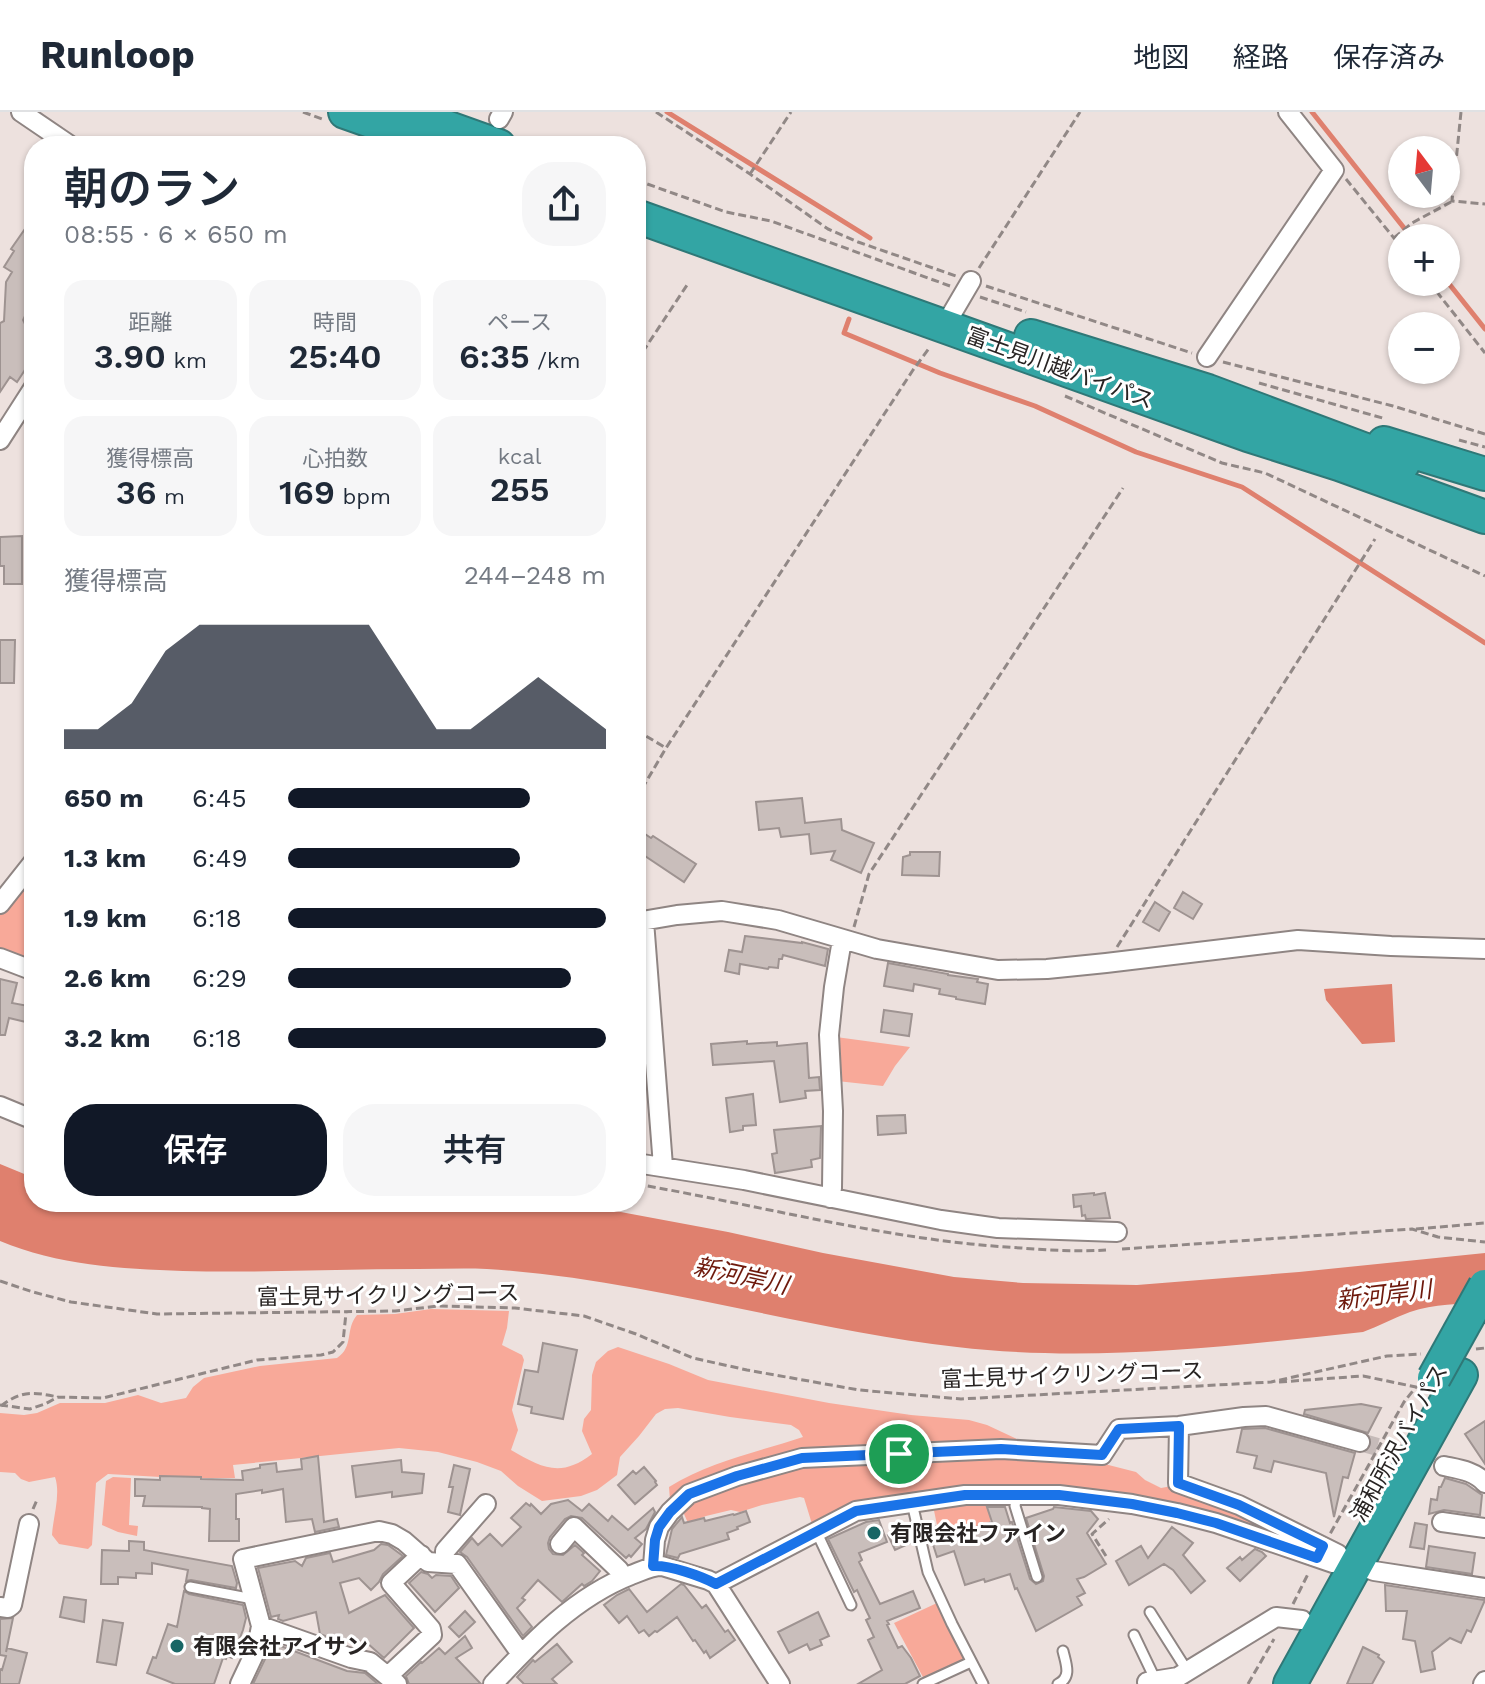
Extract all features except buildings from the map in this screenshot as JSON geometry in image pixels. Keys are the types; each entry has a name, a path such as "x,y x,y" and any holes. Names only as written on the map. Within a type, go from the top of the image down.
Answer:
{"highway":[{"path":"345,112 412,136"},
{"path":"404,112 500,126"},
{"name":"富士見川越バイパス","path":"646,199 952,312 1248,435 1485,517"},
{"name":"富士見川越バイパス","path":"646,219 1208,391 1485,495"},
{"path":"1208,391 1485,474"},
{"path":"1248,435 1284,464 1485,536"},
{"name":"浦和所沢バイパス","path":"1267,1684 1294,1619 1456,1357 1485,1286"},
{"name":"浦和所沢バイパス","path":"1290,1684 1334,1557"}],"street":[{"path":"21,112 56,136"},
{"path":"1207,357 1334,170 1288,112"},
{"path":"0,440 24,403"},
{"path":"0,904 24,874"},
{"path":"646,920 722,911 778,920 846,941 917,957 998,970 1047,969 1298,940 1485,949"},
{"path":"830,1198 833,1111 829,1035 834,987 846,941"},
{"path":"0,958 24,967"},
{"path":"646,985 663,1166"},
{"path":"0,1106 24,1116"},
{"path":"646,1164 941,1220 998,1228 1117,1232"},
{"path":"653,1566 659,1527 689,1494 737,1476 802,1458 1001,1449 1102,1455 1119,1429 1266,1416 1360,1442"},
{"path":"1179,1426 1178,1483 1239,1505 1334,1557"},
{"path":"1444,1466 1469,1472 1485,1483"},
{"path":"716,1584 856,1511 965,1495 1017,1494 1059,1495 1127,1503 1177,1513 1374,1571 1485,1588"},
{"path":"445,1563 445,1551 486,1504"},
{"path":"1442,1522 1485,1528"},
{"path":"0,1607 12,1605 29,1524"},
{"path":"560,1544 574,1527 619,1570 623,1578"},
{"path":"240,1684 257,1648 261,1626 243,1559 379,1531 404,1541 428,1562 457,1564 521,1654"},
{"path":"261,1626 370,1662 392,1680 432,1635 431,1629 391,1583 421,1555"},
{"path":"493,1684 521,1654 579,1603 623,1578 653,1566 662,1566 716,1584 780,1684"},
{"path":"1151,1681 1178,1677 1188,1672 1276,1617 1294,1619"}],"lane":[{"path":"1017,1494 1015,1506 1037,1577"},
{"path":"912,1503 928,1572 983,1684"},
{"path":"817,1533 851,1605"},
{"path":"190,1587 253,1599"},
{"path":"1150,1612 1188,1672"},
{"path":"1134,1635 1151,1681"},
{"path":"1058,1684 1068,1674 1063,1651"},
{"path":"923,1684 971,1662"}],"path":[{"path":"656,112 751,172 828,229 878,249 952,312 1207,357 1393,406 1485,434"},
{"path":"751,172 791,112"},
{"path":"646,782 1080,112"},
{"path":"1459,136 1461,112"},
{"path":"1334,170 1340,171 1388,228"},
{"path":"646,184 726,212 771,221 953,287 952,312"},
{"path":"1460,202 1485,204"},
{"path":"1411,224 1439,208"},
{"path":"646,347 689,282"},
{"path":"1440,296 1485,353"},
{"path":"952,312 983,297 1038,316"},
{"path":"1248,380 1398,422"},
{"path":"1055,392 1222,463 1265,473 1485,576"},
{"path":"1456,439 1485,447"},
{"path":"846,941 869,874 1123,488"},
{"path":"1106,963 1375,539"},
{"path":"646,736 666,748"},
{"path":"1412,1229 1485,1223"},
{"name":"富士見サイクリングコース","path":"0,1281 71,1302 157,1314 395,1311 438,1306 500,1307 584,1316 693,1358 747,1370 859,1390 961,1399 1271,1382 1387,1356 1456,1357 1485,1348"},
{"path":"1,1406 29,1392 58,1397 103,1398 257,1360 333,1352 343,1342 346,1311"},
{"path":"1248,1684 1334,1557 1404,1402 1416,1387 1363,1376 1271,1382"},
{"path":"1,1406 30,1409 58,1397"},
{"path":"1106,1556 1092,1534 1127,1503"}],"shaded area":[{"path":"24,882 22,959 0,948 0,912"},
{"path":"836,1037 910,1047 883,1086 837,1081"},
{"path":"431,1309 509,1311 502,1345 522,1355 524,1360 512,1410 518,1430 511,1450 542,1466 571,1466 592,1454 582,1431 584,1419 591,1410 592,1375 596,1362 618,1347 708,1380 829,1403 969,1420 987,1425 1030,1445 1136,1472 1161,1488 1172,1486 1263,1524 1264,1528 1261,1531 1149,1503 990,1504 992,1513 989,1526 952,1543 937,1525 931,1496 842,1507 812,1524 804,1498 800,1497 740,1512 731,1510 688,1523 670,1500 669,1487 718,1464 803,1437 791,1425 678,1408 665,1409 656,1414 620,1457 617,1475 597,1490 581,1496 542,1501 501,1471 477,1462 438,1452 399,1448 233,1465 235,1478 108,1474 96,1483 92,1545 88,1549 59,1544 52,1535 57,1498 55,1477 29,1482 15,1473 0,1472 0,1413 24,1415 60,1403 105,1403 138,1395 161,1403 186,1398 204,1378 260,1366 337,1358 346,1349 357,1315"},
{"path":"113,1477 131,1478 129,1525 138,1526 137,1536 102,1525 106,1481"},
{"path":"937,1603 966,1659 924,1679 894,1623"}],"water":[{"path":"1392,984 1395,1042 1362,1044 1326,1000 1324,989"},
{"name":"新河岸川","path":"0,1164 24,1174 24,1212 621,1212 954,1277 1023,1283 1137,1285 1485,1253 1485,1302 1419,1309 1363,1332 1160,1351 1008,1352 898,1339 664,1293 546,1274 487,1269 242,1272 113,1267 44,1256 0,1241"}],"waterway":[{"path":"667,112 870,238"},
{"path":"1312,112 1401,224"},
{"path":"1459,296 1485,329"},
{"path":"849,319 844,333 940,373 1035,406 1136,452 1242,487 1485,643"}],"tunnel":[{"path":"1360,1442 1444,1466"}],"place":[{"name":"有限会社ファイン","path":"874,1533"},
{"name":"有限会社アイサン","path":"177,1646"}],"route":[{"path":"1179,1426 1178,1483 1239,1505 1323,1546 1317,1558 1216,1523 1127,1503 1059,1495 965,1495 856,1511 716,1584 662,1566 653,1566 659,1527 689,1494 737,1476 802,1458 899,1454 1001,1449 1102,1455 1119,1429 1179,1426"}]}
